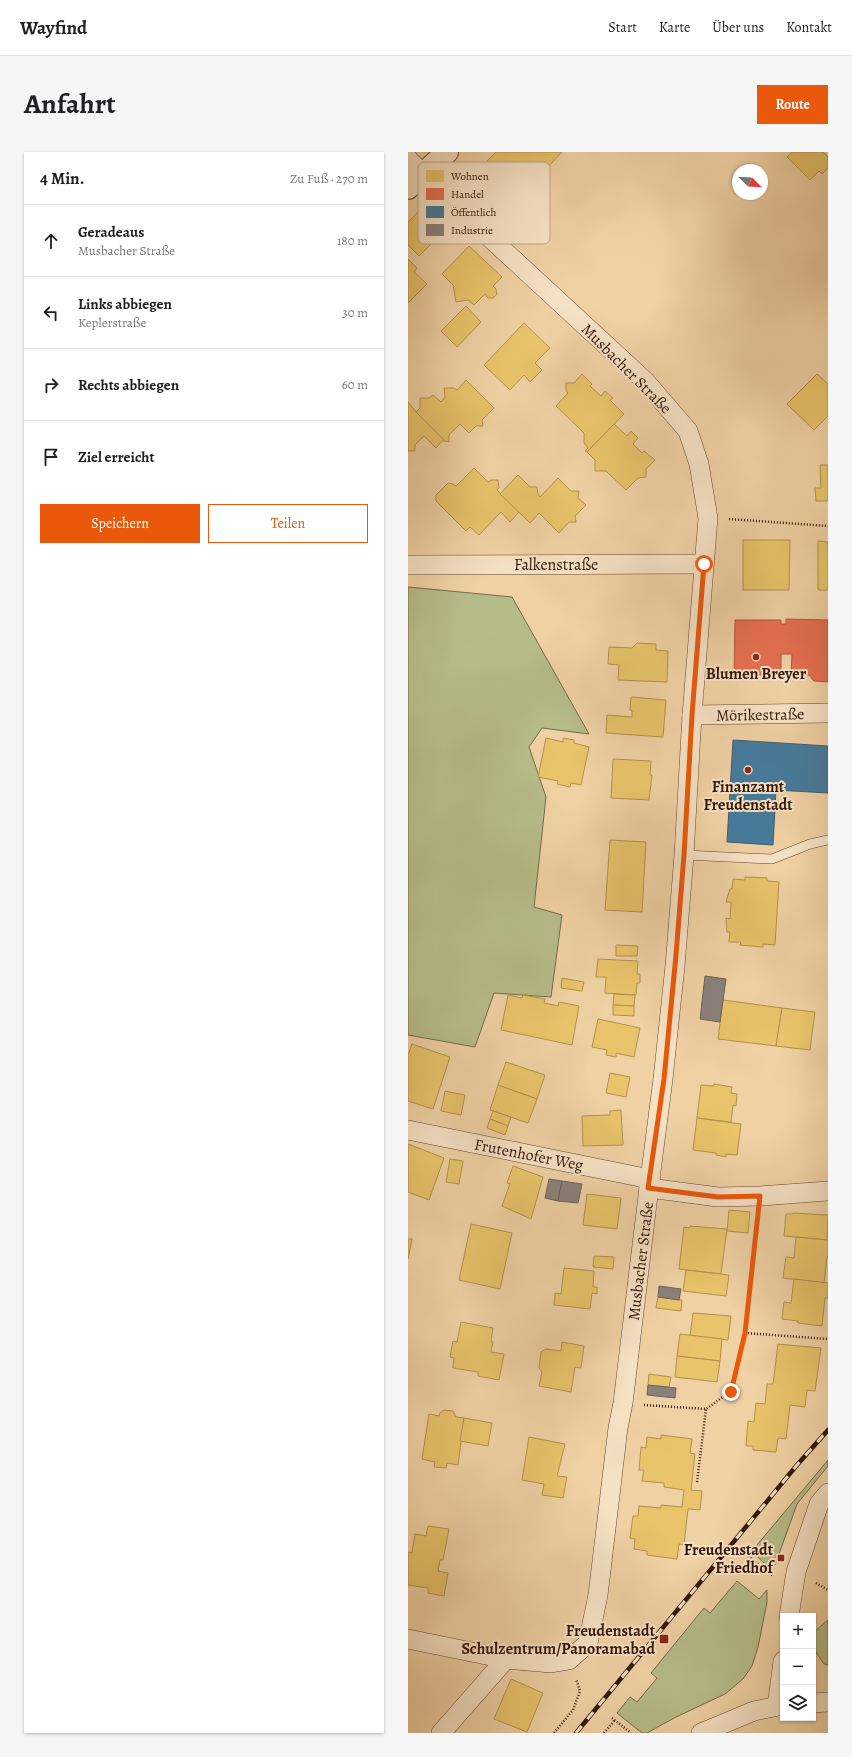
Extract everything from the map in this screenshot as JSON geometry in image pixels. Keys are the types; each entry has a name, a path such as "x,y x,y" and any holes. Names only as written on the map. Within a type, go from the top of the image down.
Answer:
{"street":[{"path":"432,162 447,152"},
{"name":"Musbacher Straße","path":"491,244 645,381 688,431 699,464 708,518 692,715 684,855 664,1079 649,1183 623,1403 618,1428 598,1595 588,1643 569,1660"},
{"name":"Falkenstraße","path":"408,564 704,564"},
{"name":"Mörikestraße","path":"692,715 828,713"},
{"name":"Frutenhofer Weg","path":"408,1130 718,1197 760,1196 828,1191"},
{"path":"789,1613 796,1572 819,1504 828,1494"},
{"path":"408,1639 506,1660 551,1663 569,1660"},
{"path":"441,1733 506,1660"},
{"path":"816,1703 828,1702"},
{"path":"702,1733 754,1711 780,1706"}],"lane":[{"path":"684,855 772,859 810,844 828,840"}],"path":[{"path":"708,518 828,526"},
{"path":"623,1403 706,1409 731,1392 745,1333 760,1196"},
{"path":"745,1333 828,1339"},
{"path":"697,1482 706,1409"},
{"path":"748,1556 793,1591"},
{"path":"554,1733 573,1710 580,1691 569,1660"},
{"path":"604,1733 614,1719 631,1733"}],"green space":[{"path":"408,587 512,597 589,734 542,728 529,747 546,797 534,907 562,915 551,997 494,993 475,1047 408,1035"},
{"path":"828,1460 828,1466 797,1504 775,1565 772,1566 766,1564 752,1551"},
{"path":"737,1581 759,1599 767,1590 767,1602 758,1647 752,1666 743,1679 725,1694 674,1718 647,1733 642,1733 617,1713 630,1697 637,1702 657,1678 651,1673 704,1608 710,1613"},
{"path":"828,1620 828,1665 824,1664 816,1652 816,1630"}],"building: Wohnen":[{"path":"496,152 562,152 550,165 550,162 486,162"},
{"path":"792,152 823,152 828,157 828,168 822,174 819,171 810,180 787,157"},
{"path":"418,212 418,244 431,244 419,256 408,245 408,222"},
{"path":"469,246 502,277 493,286 496,289 497,294 493,298 488,298 485,294 474,305 468,300 456,302 453,285 442,274"},
{"path":"408,259 417,268 414,272 427,284 408,303"},
{"path":"466,306 481,322 457,347 441,331"},
{"path":"524,323 550,348 535,363 542,370 530,382 524,375 510,390 484,365"},
{"path":"582,374 592,384 590,386 601,396 605,391 613,398 610,400 624,414 587,452 585,451 588,448 584,443 584,433 556,406 568,393 566,391 566,383 574,383"},
{"path":"817,374 828,384 828,416 814,430 787,404"},
{"path":"466,380 494,408 482,420 483,426 476,426 469,433 460,424 449,435 449,442 445,441 416,412 420,408 420,398 429,398 433,395 441,402 445,397 444,388 454,388 457,390"},
{"path":"408,402 445,441 442,441 436,448 424,436 415,445 415,451 408,451"},
{"path":"614,424 627,436 631,431 638,438 633,444 642,453 644,451 655,460 646,469 646,477 638,478 626,490 606,471 595,471 595,460 587,452"},
{"path":"820,465 828,465 828,501 816,501 815,488 821,488"},
{"path":"474,468 488,482 491,480 498,480 499,488 497,490 519,512 510,522 501,512 479,535 470,527 466,531 436,501 436,495 448,483 456,486"},
{"path":"518,475 530,487 537,487 540,497 558,478 571,491 579,491 578,498 586,505 575,516 576,522 569,522 559,533 539,513 530,523 500,494"},
{"path":"743,540 790,540 789,590 743,590"},
{"path":"818,541 828,542 828,590 818,590"},
{"path":"637,643 656,644 656,650 668,651 667,682 618,680 619,665 608,664 609,647 632,648"},
{"path":"631,697 666,700 663,737 606,733 607,715 632,717 632,711 630,710"},
{"path":"546,738 563,742 563,738 574,740 574,743 589,747 581,785 571,783 570,787 557,784 558,781 538,777"},
{"path":"613,759 651,761 650,775 652,775 649,800 611,798"},
{"path":"610,840 646,842 642,912 605,910"},
{"path":"745,877 767,878 767,881 779,882 775,945 763,944 763,947 740,945 741,942 729,942 730,932 727,932 726,918 730,919 731,902 726,902 730,889 732,889 733,879 745,880"},
{"path":"616,945 638,946 637,956 616,956"},
{"path":"598,959 638,961 637,974 640,974 640,983 637,983 636,995 605,993 606,977 596,977"},
{"path":"562,978 584,982 582,991 561,988"},
{"path":"614,994 635,995 634,1006 613,1005"},
{"path":"508,995 522,998 523,995 545,999 544,1003 558,1006 559,1002 579,1006 572,1045 501,1030"},
{"path":"723,1000 782,1008 776,1046 718,1039"},
{"path":"613,1005 634,1006 634,1016 613,1015"},
{"path":"782,1008 815,1012 810,1050 776,1046"},
{"path":"598,1019 640,1028 634,1057 616,1053 616,1057 606,1055 607,1050 592,1047"},
{"path":"412,1044 450,1057 433,1109 408,1101 408,1055"},
{"path":"506,1062 545,1075 537,1099 498,1085"},
{"path":"610,1073 630,1077 626,1097 606,1093"},
{"path":"714,1084 732,1087 731,1093 737,1094 736,1106 733,1105 731,1122 697,1118 701,1085 713,1086"},
{"path":"498,1085 537,1099 528,1123 490,1110"},
{"path":"445,1091 465,1095 461,1115 441,1111"},
{"path":"621,1110 623,1145 583,1146 582,1116 610,1115 610,1111"},
{"path":"493,1111 511,1117 508,1126 490,1119"},
{"path":"697,1118 741,1124 737,1155 726,1154 726,1157 716,1155 716,1153 693,1150"},
{"path":"490,1119 508,1126 505,1135 487,1128"},
{"path":"408,1144 444,1158 429,1200 408,1192"},
{"path":"450,1159 463,1161 459,1184 446,1182"},
{"path":"513,1166 543,1177 531,1219 502,1206 510,1184 507,1183"},
{"path":"587,1194 621,1198 617,1229 583,1225"},
{"path":"729,1210 750,1212 748,1233 727,1231"},
{"path":"786,1214 828,1215 827,1240 784,1236"},
{"path":"471,1224 512,1233 500,1289 459,1280"},
{"path":"690,1226 727,1229 721,1274 679,1269 684,1227 689,1228"},
{"path":"796,1237 828,1240 828,1257 824,1283 783,1278 786,1257 794,1258"},
{"path":"408,1239 412,1239 408,1259"},
{"path":"594,1256 614,1257 613,1269 593,1267"},
{"path":"564,1268 594,1271 593,1287 597,1287 597,1294 592,1293 590,1309 554,1305 555,1293 561,1294"},
{"path":"686,1270 729,1275 726,1296 683,1291"},
{"path":"794,1279 828,1283 828,1298 825,1298 822,1326 782,1319 784,1302 791,1303"},
{"path":"658,1297 682,1300 681,1311 656,1308"},
{"path":"693,1313 731,1316 728,1340 690,1336"},
{"path":"461,1322 493,1328 491,1352 504,1354 499,1380 478,1376 478,1372 453,1368 454,1358 450,1357 453,1341 457,1342"},
{"path":"680,1334 722,1339 720,1361 677,1356"},
{"path":"562,1342 584,1346 581,1368 575,1367 571,1392 539,1386 542,1372 539,1368 541,1352 546,1349 561,1351"},
{"path":"778,1344 821,1348 815,1391 807,1390 805,1407 790,1405 786,1439 778,1438 776,1452 753,1450 753,1446 746,1446 748,1421 754,1422 756,1403 765,1404 767,1384 773,1384"},
{"path":"677,1356 720,1361 717,1382 675,1377"},
{"path":"649,1374 671,1377 669,1387 648,1385"},
{"path":"444,1410 453,1411 456,1417 464,1418 458,1465 447,1463 446,1468 434,1467 435,1462 422,1459 429,1414 439,1416"},
{"path":"464,1418 492,1423 488,1446 460,1441"},
{"path":"661,1435 692,1439 690,1453 695,1454 691,1490 702,1491 700,1510 688,1509 684,1545 679,1544 677,1559 647,1555 647,1551 634,1549 635,1539 630,1538 633,1516 638,1516 639,1506 661,1508 661,1505 682,1507 684,1490 664,1487 664,1483 642,1481 644,1470 639,1470 641,1447 646,1448 647,1437 661,1439"},
{"path":"529,1437 565,1444 557,1476 567,1477 563,1498 542,1495 544,1484 522,1480"},
{"path":"428,1526 449,1529 443,1560 440,1560 438,1571 448,1573 444,1596 428,1593 428,1588 408,1585 408,1552 412,1553 415,1534 426,1536"},
{"path":"511,1679 543,1693 527,1732 494,1719"}],"building: Handel":[{"path":"786,619 828,620 828,682 814,681 809,675 791,675 792,654 781,654 781,675 734,675 735,620 781,620 781,624 786,624"}],"building: Öffentlich":[{"path":"733,740 828,746 828,793 776,790 773,845 727,842"}],"building: Industrie":[{"path":"705,976 726,979 720,1022 700,1019"},
{"path":"549,1179 562,1181 558,1201 545,1198"},
{"path":"562,1181 582,1184 578,1203 558,1201"},
{"path":"659,1286 681,1289 679,1300 658,1297"},
{"path":"648,1385 676,1388 675,1398 647,1395"}],"railway":[{"path":"576,1733 797,1465 828,1430"}],"place":[{"name":"Blumen Breyer","path":"756,657"},
{"name":"Finanzamt Freudenstadt","path":"748,770"},
{"name":"Freudenstadt Friedhof","path":"781,1558"},
{"name":"Freudenstadt Schulzentrum/Panoramabad","path":"664,1639"}],"route":[{"path":"704,564 676,955 664,1079 648,1188 718,1197 760,1196 745,1333 731,1392"}]}
